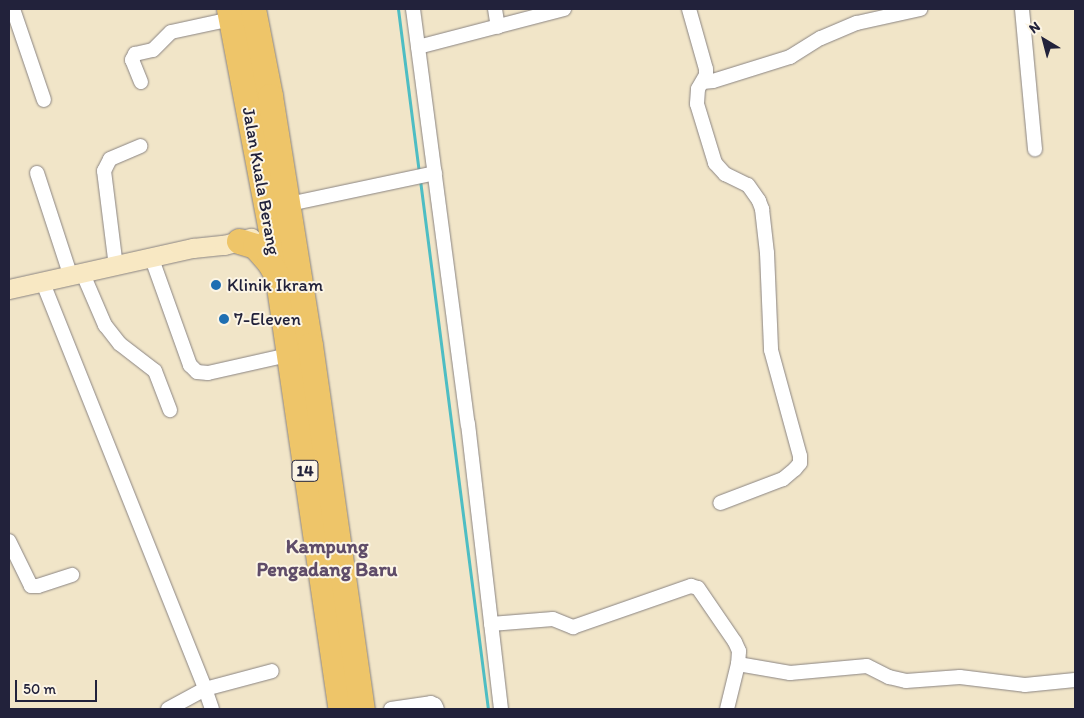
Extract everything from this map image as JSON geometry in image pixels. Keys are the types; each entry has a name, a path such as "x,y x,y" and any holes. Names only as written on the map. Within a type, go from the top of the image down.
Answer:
{"highway":[{"name":"Jalan Kuala Berang","path":"237,12 284,129 284,220 279,284 341,709"},
{"name":"Jalan Kuala Berang","path":"237,12 262,189 284,220 312,287 310,345 362,709"},
{"path":"262,189 262,204 257,213 237,236 255,246 262,253 274,269 279,284"}],"main road":[{"path":"9,289 152,259 237,236 284,220"}],"street":[{"path":"14,9 44,100"},
{"path":"413,9 431,173 468,424 501,709"},
{"path":"495,9 498,27"},
{"path":"418,47 564,9"},
{"path":"689,9 706,69 698,89 696,104 715,163 725,174 748,185 762,209 767,253 771,350 800,456 800,462 783,480 720,503"},
{"path":"702,82 713,82 790,57 821,38 857,23 920,9"},
{"path":"1022,9 1035,149"},
{"path":"141,82 132,60 135,54 153,50 171,32 237,12"},
{"path":"116,267 104,171 110,159 140,146"},
{"path":"37,173 77,276 105,325 120,344 155,371 170,410"},
{"path":"284,220 410,178 431,173"},
{"path":"152,259 190,366 197,372 208,373 288,355"},
{"path":"43,283 212,709"},
{"path":"9,541 31,586 38,586 72,575"},
{"path":"491,624 553,619 573,628 691,586 698,588 735,642 739,651 738,664 727,709"},
{"path":"738,664 790,673 867,666 889,677 906,681 960,677 1025,685 1075,680"},
{"path":"168,709 204,689 272,671"},
{"path":"391,709 431,703 437,709"}],"waterway":[{"path":"398,9 419,172"},
{"path":"420,180 488,709"}],"place":[{"name":"Klinik Ikram","path":"216,285"},
{"name":"7-Eleven","path":"224,319"}],"district":[{"name":"Kampung Pengadang Baru","path":"327,558"}]}
